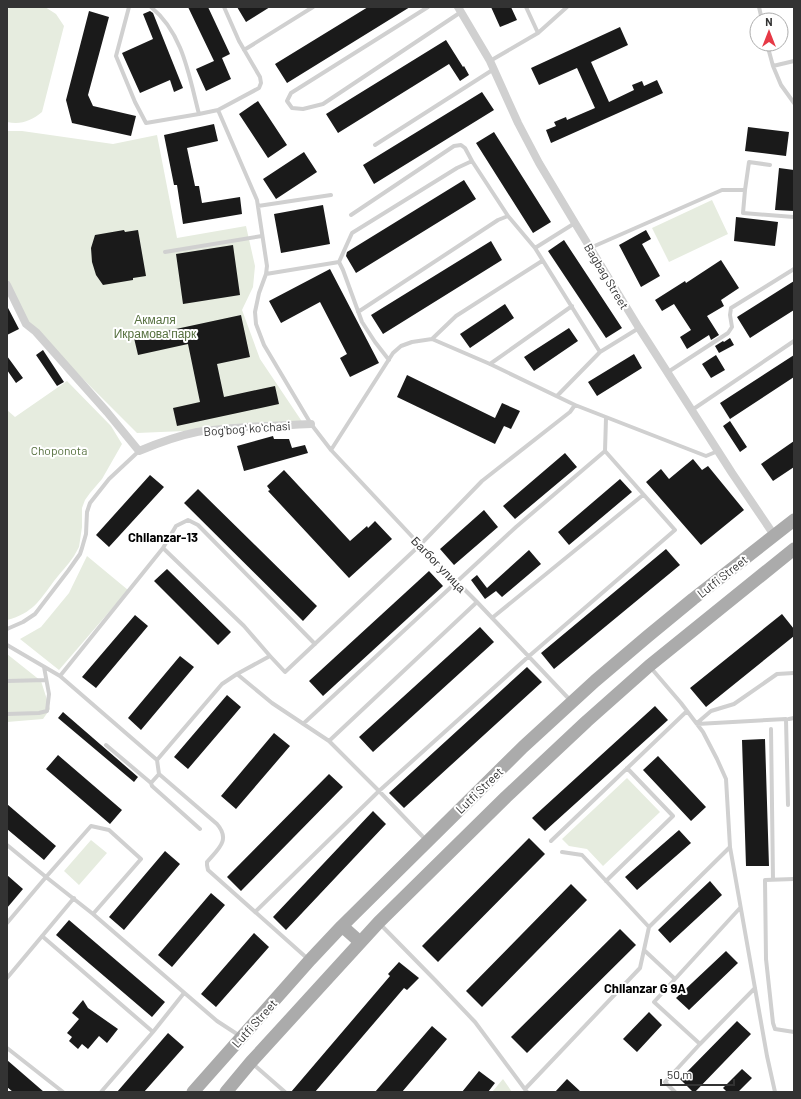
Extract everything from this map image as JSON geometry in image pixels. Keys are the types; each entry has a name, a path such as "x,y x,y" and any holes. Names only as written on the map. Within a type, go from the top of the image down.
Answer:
{"main road":[{"name":"Lutfi Street","path":"193,1092 342,926 522,747 571,702 693,599 794,520"},
{"name":"Lutfi Street","path":"226,1092 251,1062 378,922 506,797 587,721 649,666 794,549"},
{"path":"342,926 360,942"}],"street":[{"name":"Bagbag Street","path":"460,10 490,61 518,123 539,163 639,328 732,473 774,535"},
{"path":"7,285 26,324 36,332 139,450"},
{"name":"Bogʻbogʻ koʻchasi","path":"139,450 196,432 234,427 311,424"}],"lane":[{"path":"129,7 116,56 135,102 146,123 218,110 259,88 261,83 260,77 239,41 224,7"},
{"path":"151,7 162,16 181,48 199,114"},
{"path":"244,50 313,7"},
{"path":"428,7 291,93 287,101 292,108 303,109 323,104 460,10"},
{"path":"526,7 538,32"},
{"path":"490,61 538,32 567,7"},
{"path":"769,52 772,66 781,85 794,103"},
{"path":"772,66 794,60"},
{"path":"375,144 494,69"},
{"name":"Багбог улица","path":"218,110 257,200 267,266 255,312 256,324 264,345 311,424 331,450 571,702"},
{"path":"351,215 454,146 461,145 465,148 508,216 535,248 600,352"},
{"path":"339,262 352,233 472,160"},
{"path":"770,165 749,162 743,213 794,217"},
{"path":"590,248 722,190 745,190"},
{"path":"258,206 331,195"},
{"path":"358,312 498,220 508,216"},
{"path":"535,248 575,223"},
{"path":"165,252 262,236"},
{"path":"432,339 456,316 542,261"},
{"path":"266,274 339,262"},
{"path":"339,262 362,322 389,360"},
{"path":"668,372 728,333 732,327 730,308 794,269"},
{"path":"490,364 572,306"},
{"path":"557,396 600,352 639,328"},
{"path":"331,450 393,353 401,346 412,342 432,339 490,364 575,405 606,418 706,456 718,451"},
{"path":"692,410 794,342"},
{"path":"163,548 244,626 285,672 420,545 482,481 570,412 575,405"},
{"path":"255,912 379,791 528,657 675,530 605,451 606,418"},
{"path":"7,629 23,622 35,614 68,571 80,554 82,548 86,534 87,512 90,503 109,479 139,450"},
{"path":"303,724 456,581 516,527 605,451"},
{"path":"492,618 643,495"},
{"path":"60,676 163,548 176,526 188,520 198,525 315,644"},
{"path":"330,741 476,602"},
{"path":"7,645 60,676 157,760 159,774 221,828 224,839 222,845 208,862 207,868 210,873 310,960"},
{"path":"157,760 222,684 270,656"},
{"path":"649,666 687,710 697,724 726,780 730,847 767,1056 775,1092"},
{"path":"7,714 39,713 47,711 48,694 44,667"},
{"path":"697,724 711,711 734,704 777,674 794,673"},
{"path":"237,674 272,703 330,741 427,841"},
{"path":"7,681 46,680"},
{"path":"551,841 687,710"},
{"path":"789,719 794,718"},
{"path":"697,724 786,719 788,805"},
{"path":"771,729 773,880"},
{"path":"106,745 151,783 152,786 200,829"},
{"path":"606,881 673,816 627,768"},
{"path":"151,783 159,774"},
{"path":"7,924 90,826 109,830 141,859 93,914"},
{"path":"7,845 74,898 217,1021 242,1037"},
{"path":"378,922 475,1022 526,1091 640,968 648,927 730,847"},
{"path":"562,852 582,855 648,927"},
{"path":"794,879 765,880 766,959 773,1023 775,1030 794,1032"},
{"path":"7,978 74,898"},
{"path":"700,1044 654,1002 740,908"},
{"path":"42,936 153,1032"},
{"path":"644,950 675,979"},
{"path":"675,1092 665,1082 755,988"},
{"path":"101,1092 153,1032 184,993"},
{"path":"7,1048 63,1092"},
{"path":"251,1062 285,1092"}],"green space":[{"path":"12,7 45,7 56,14 64,26 42,112 34,118 21,123 7,122 7,9"},
{"name":"Акмаля Икрамова парк","path":"7,131 22,131 113,144 157,135 177,238 246,226 255,266 253,287 242,310 260,359 305,426 137,433 30,326 7,286"},
{"path":"712,200 728,234 669,262 652,228"},
{"name":"Choponota","path":"67,381 111,426 122,444 102,479 85,500 82,508 82,527 79,547 74,556 35,605 23,614 7,620 7,410 15,417"},
{"path":"87,556 128,590 59,670 20,639 41,627 69,593"},
{"path":"7,654 41,681 50,709 43,719 7,722"},
{"path":"627,778 660,812 603,866 587,849 569,846 562,839"},
{"path":"91,840 107,853 79,885 64,871"},
{"path":"503,1079 512,1092 492,1092"}],"building":[{"path":"188,7 208,7 230,54 222,58 231,79 206,91 196,69 214,61"},
{"path":"237,7 270,7 246,22"},
{"path":"368,7 410,7 287,83 275,64"},
{"path":"491,7 511,7 517,20 500,27"},
{"path":"89,11 109,17 88,95 93,106 136,116 131,136 72,123 66,100"},
{"path":"150,11 153,13 183,88 174,92 170,80 140,93 122,53 153,39 143,14"},
{"path":"620,27 628,45 591,62 609,102 634,90 632,85 642,81 644,86 657,80 663,93 551,143 546,130 556,126 554,122 566,117 567,120 595,108 577,68 539,85 531,68"},
{"path":"446,40 469,75 460,81 449,64 338,133 326,114"},
{"path":"482,92 494,110 374,184 363,165"},
{"path":"258,101 287,145 268,158 239,114"},
{"path":"214,124 218,141 187,148 195,186 199,186 202,203 240,197 242,214 183,224 177,185 174,185 164,135"},
{"path":"748,127 789,132 786,156 745,151"},
{"path":"494,132 551,222 533,233 476,143"},
{"path":"304,152 317,172 276,199 263,179"},
{"path":"779,168 794,170 794,211 775,210"},
{"path":"464,180 476,199 356,273 346,256 347,252"},
{"path":"323,205 330,244 281,253 274,214"},
{"path":"736,217 778,222 775,246 734,241"},
{"path":"124,230 125,232 138,230 146,276 133,278 133,280 103,285 96,275 92,262 91,248 95,235"},
{"path":"646,230 651,239 642,244 660,276 641,287 619,245"},
{"path":"564,240 622,328 606,338 548,251"},
{"path":"491,241 502,260 383,334 371,315"},
{"path":"233,245 240,295 183,304 176,254"},
{"path":"721,260 739,288 721,300 724,306 707,316 719,335 711,340 709,335 687,349 680,337 691,330 674,304 662,311 655,300 685,281 686,283"},
{"path":"330,269 379,363 350,377 340,358 347,354 320,302 281,323 269,301"},
{"path":"794,281 794,310 750,338 737,317"},
{"path":"505,304 514,318 470,348 460,334"},
{"path":"7,306 19,329 7,335"},
{"path":"241,315 250,357 217,364 224,397 275,386 279,404 177,426 173,408 200,402 188,344 138,355 134,338"},
{"path":"569,328 578,341 534,371 524,357"},
{"path":"730,338 734,345 719,353 715,346"},
{"path":"43,350 64,382 57,386 36,355"},
{"path":"634,354 642,368 597,396 588,382"},
{"path":"716,355 725,370 711,378 702,364"},
{"path":"794,355 794,377 730,419 720,403"},
{"path":"7,356 23,378 16,383 7,370"},
{"path":"407,375 495,418 502,403 520,411 511,429 504,426 495,444 397,397"},
{"path":"730,421 747,447 740,452 723,426"},
{"path":"273,436 274,439 289,439 292,448 305,445 308,453 244,471 237,446"},
{"path":"794,441 794,467 773,481 761,464"},
{"path":"565,453 577,467 515,519 503,506"},
{"path":"693,459 702,470 708,466 744,510 701,545 646,482 661,469 669,479"},
{"path":"284,470 350,541 375,521 392,539 349,578 268,491 270,490 267,486"},
{"path":"150,475 164,487 109,547 96,535"},
{"path":"620,479 632,492 569,545 558,532"},
{"path":"198,489 317,606 303,621 184,503"},
{"path":"484,510 498,527 454,565 440,549"},
{"path":"666,549 680,565 554,669 541,653"},
{"path":"529,550 541,564 502,597 496,591 485,599 471,580 477,575 487,588"},
{"path":"167,569 231,632 218,645 154,581"},
{"path":"429,571 443,586 323,696 309,681"},
{"path":"782,614 794,629 794,636 706,707 690,688"},
{"path":"135,615 148,626 96,688 82,677"},
{"path":"480,627 494,642 373,752 359,737"},
{"path":"180,656 194,667 141,730 128,718"},
{"path":"527,667 542,682 404,808 389,793"},
{"path":"227,695 241,707 188,769 174,757"},
{"path":"655,706 668,720 545,831 532,818"},
{"path":"63,712 138,777 134,782 58,718"},
{"path":"274,733 290,746 236,809 221,796"},
{"path":"765,739 769,866 746,866 742,740"},
{"path":"58,755 122,810 110,824 46,769"},
{"path":"658,756 706,807 691,821 643,770"},
{"path":"329,774 343,787 241,891 227,877"},
{"path":"7,804 56,846 44,860 7,829"},
{"path":"373,811 386,824 286,930 273,917"},
{"path":"679,830 691,843 637,890 625,877"},
{"path":"529,838 545,854 438,962 422,946"},
{"path":"165,851 180,864 124,930 109,917"},
{"path":"7,875 23,889 7,908"},
{"path":"710,881 722,895 670,943 658,930"},
{"path":"571,884 587,900 482,1007 466,991"},
{"path":"211,893 225,905 172,967 158,955"},
{"path":"69,920 165,1002 152,1017 56,935"},
{"path":"620,929 636,945 527,1053 511,1037"},
{"path":"254,933 269,947 216,1007 201,994"},
{"path":"726,951 738,963 689,1010 676,998"},
{"path":"399,962 419,978 407,990 404,988 315,1092 291,1092 390,976 388,974"},
{"path":"83,1000 88,1008 118,1029 107,1043 99,1036 88,1049 82,1044 78,1049 69,1041 72,1037 67,1033 79,1019 72,1013"},
{"path":"649,1012 662,1025 637,1052 623,1039"},
{"path":"737,1021 751,1034 695,1092 693,1092 680,1079"},
{"path":"432,1026 447,1039 402,1092 375,1092"},
{"path":"168,1033 184,1047 144,1092 117,1092"},
{"path":"7,1060 44,1092 13,1092 7,1087"},
{"path":"742,1069 752,1078 738,1092 727,1092 723,1088"},
{"path":"479,1071 495,1083 488,1092 462,1092"},
{"path":"567,1079 581,1092 555,1092"}],"district":[{"name":"Chilanzar-13","path":"163,537"},
{"name":"Chilanzar G 9A","path":"645,988"}]}
